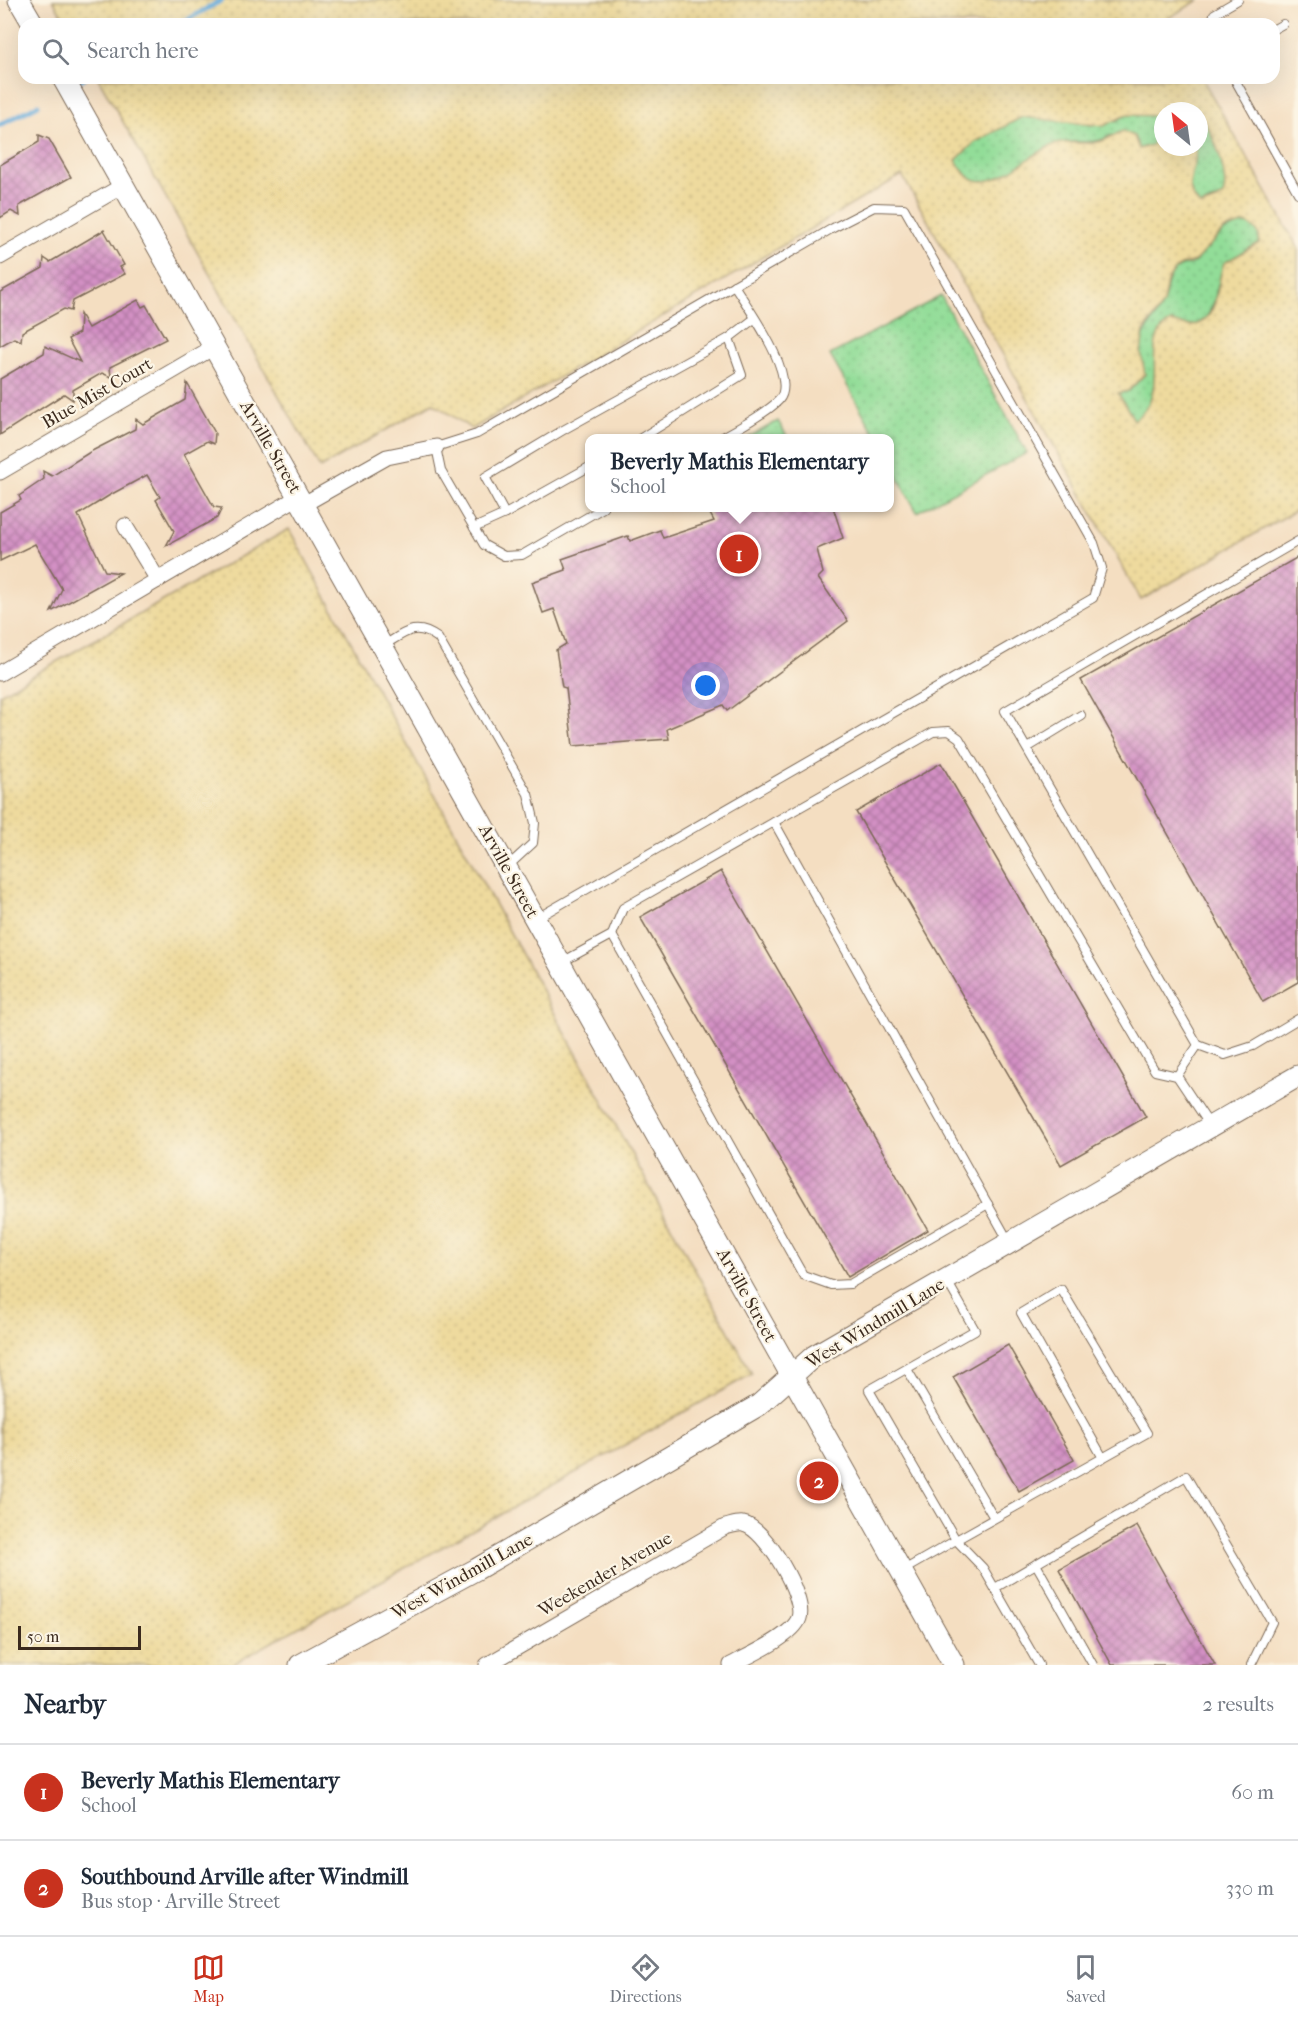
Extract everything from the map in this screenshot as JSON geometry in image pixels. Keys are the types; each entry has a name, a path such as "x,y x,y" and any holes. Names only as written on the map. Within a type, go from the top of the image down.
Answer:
{"street":[{"path":"19,0 30,18"},
{"name":"Arville Street","path":"66,84 954,1665"},
{"path":"0,257 124,185"},
{"name":"Blue Mist Court","path":"0,472 214,347"},
{"path":"0,673 158,580 302,500 387,457 436,447"},
{"path":"126,526 158,580"},
{"name":"West Windmill Lane","path":"300,1665 477,1569 749,1411 814,1356 1212,1128 1298,1076"},
{"name":"Weekender Avenue","path":"488,1665 725,1527 744,1524 762,1535 799,1597 799,1618 788,1633 731,1665"}],"lane":[{"path":"1213,18 1214,14 1238,0"},
{"path":"1237,84 1298,193"},
{"path":"536,918 1093,598 1102,568 1094,543 904,208 874,207 477,434 436,447 441,471 484,545 504,556 522,555 595,512"},
{"path":"728,434 779,400 786,386 782,371 734,285"},
{"path":"505,514 485,477 564,429 729,338 754,319"},
{"path":"647,434 742,375 729,338"},
{"path":"474,528 505,514 585,469"},
{"path":"1298,541 1005,711 1198,1045 1225,1054 1253,1046 1298,1019"},
{"path":"383,646 412,629 426,629 438,638 528,794 535,823 533,843 507,867"},
{"path":"1027,748 1081,715"},
{"path":"561,963 612,935 624,908 933,732 949,731 959,738 1155,1071 1177,1076 1212,1128"},
{"path":"774,822 1010,1244"},
{"path":"612,935 803,1275 814,1281 831,1285 850,1284 988,1204"},
{"path":"1177,1076 1198,1045"},
{"path":"946,1280 975,1330 869,1390 956,1540 983,1568 1039,1665"},
{"path":"901,1571 994,1518 1103,1458 1147,1433 1061,1289 1020,1313 1103,1458"},
{"path":"907,1369 994,1518"},
{"path":"995,1588 1186,1476 1272,1622 1251,1665"},
{"path":"1036,1564 1094,1665"}],"green space":[{"path":"1126,115 1154,115 1152,145 1138,149 1111,135 1098,141 1064,142 1045,149 1005,174 991,180 978,181 967,175 956,160 975,142 1022,117 1091,125 1116,121"},
{"path":"1208,128 1217,146 1223,167 1225,187 1223,196 1200,206 1194,198 1190,184 1196,156 1208,156"},
{"path":"1245,223 1256,231 1259,243 1224,263 1213,305 1202,322 1193,325 1181,324 1155,346 1154,387 1142,414 1134,421 1118,393 1129,391 1145,374 1142,342 1164,301 1170,278 1178,268 1195,262 1221,234"},
{"path":"941,296 1027,453 917,512 894,470 894,434 875,434 830,355"},
{"path":"778,421 786,434 754,434"}],"sand":[{"path":"53,0 1199,0 1168,18 64,18"},
{"path":"101,84 1205,84 1298,248 1298,509 1141,600 902,175 472,429 433,403 320,468","holes":["1154,102 1208,102 1209,130 1223,168 1224,190 1222,196 1217,200 1200,206 1194,198 1190,184 1196,156 1154,156 1154,141 1152,145 1139,149 1134,136 1123,131 1098,142 1057,144 1044,149 991,180 978,181 966,175 956,160 975,142 1022,117 1104,126 1126,115 1154,116","1245,223 1256,231 1259,243 1224,263 1216,299 1209,315 1195,325 1171,322 1161,330 1154,354 1152,396 1146,409 1134,420 1118,393 1128,391 1145,374 1141,353 1144,331 1163,304 1167,282 1173,272 1181,265 1195,261 1224,230"]},
{"path":"289,529 752,1374 231,1665 0,1665 0,694"}],"building":[{"path":"39,135 49,139 71,177 19,206 20,216 11,211 0,218 0,165 39,142"},
{"path":"104,230 124,265 120,267 125,274 73,301 71,311 64,309 22,332 21,341 14,338 0,346 0,292 43,268 44,258 50,262"},
{"path":"138,300 142,307 146,305 166,339 110,367 111,377 102,373 73,390 73,400 64,394 0,435 0,379 44,353 45,346 80,362 68,339 79,333 80,314 88,328"},
{"path":"187,383 215,433 214,444 207,441 184,454 214,507 222,508 217,518 166,546 174,531 156,500 160,497 147,475 110,495 78,515 105,571 121,573 51,612 62,589 35,544 0,561 0,512 21,500 19,496 44,479 43,471 52,476 90,452 135,429 136,419 143,424 185,400"},
{"path":"709,512 835,512 843,538 817,549 823,573 818,578 848,621 727,711 723,705 667,729 669,739 573,746 566,688 562,687 556,650 566,644 554,609 543,613 532,582 566,570 562,559 628,536 630,541 660,530 663,538 714,521"},
{"path":"1298,557 1298,982 1263,1002 1081,680"},
{"path":"941,763 1146,1117 1061,1165 856,812"},
{"path":"721,871 928,1230 848,1277 640,917"},
{"path":"1008,1345 1074,1460 1019,1491 953,1377"},
{"path":"1137,1526 1215,1665 1112,1665 1059,1569"}],"waterway":[{"path":"190,18 222,0"},
{"path":"0,125 38,105"}],"place":[{"name":"Beverly Mathis Elementary","path":"739,554"},
{"name":"Southbound Arville after Windmill","path":"819,1481"}]}
